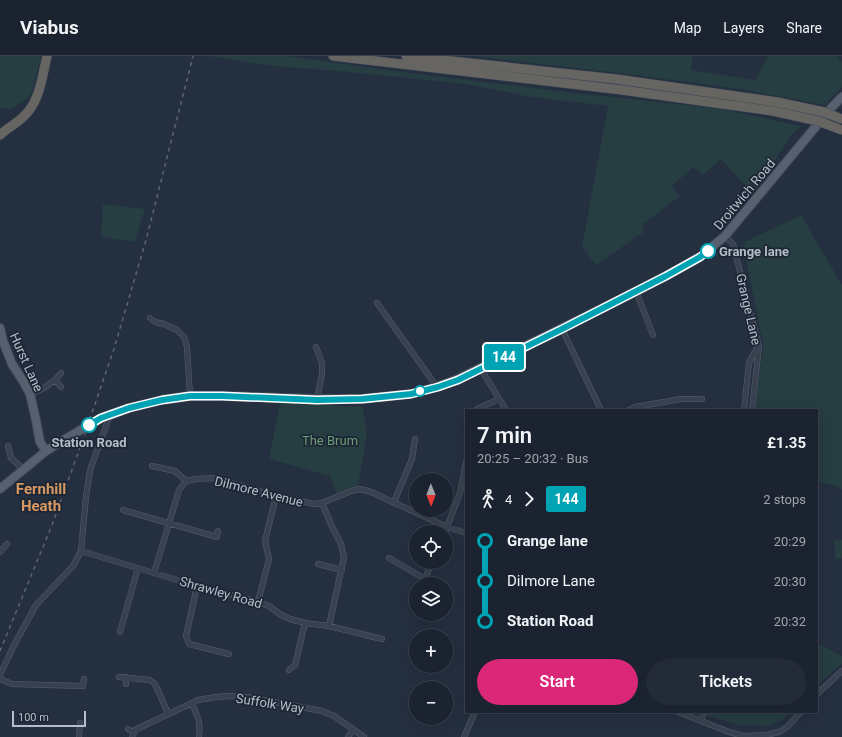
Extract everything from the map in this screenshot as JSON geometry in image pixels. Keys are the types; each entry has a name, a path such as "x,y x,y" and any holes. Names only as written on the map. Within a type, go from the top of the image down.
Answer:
{"highway":[{"path":"2,132 24,117 33,105 40,86 47,56"},
{"path":"333,56 622,90 772,111 818,121 842,130"},
{"path":"406,56 616,79 777,102 824,112 842,119"}],"main road":[{"name":"Droitwich Road","path":"0,489 46,451 101,418 129,408 162,400 190,396 317,400 362,399 411,394 458,380 562,329 700,257 725,236 832,107 842,97"},
{"name":"Hurst Lane","path":"0,328 3,341 12,364 30,394 40,442 46,451"}],"street":[{"name":"Grange Lane","path":"725,236 733,244 759,346 752,409"},
{"path":"636,291 653,335"},
{"path":"377,303 438,387"},
{"path":"150,318 155,322 177,330 184,337 187,346 190,396"},
{"path":"562,329 601,409"},
{"path":"744,409 749,363 759,346"},
{"path":"316,347 322,362 322,374 317,400"},
{"path":"481,369 505,409"},
{"path":"30,394 44,388 55,380 61,373"},
{"path":"55,380 61,386"},
{"path":"631,409 687,397 702,399"},
{"path":"477,409 499,399"},
{"path":"0,675 13,647 36,605 73,566 82,551 86,497 90,470 110,415"},
{"path":"394,502 412,459 415,439"},
{"path":"8,446 11,458 23,469"},
{"path":"152,466 175,471 186,481 179,490 154,573"},
{"path":"448,525 460,493 465,467"},
{"name":"Dilmore Avenue","path":"186,481 214,478 276,496 314,504 322,504 351,491 360,489 394,502 438,525"},
{"path":"258,602 269,559 265,541 276,496"},
{"path":"322,504 341,544 344,557 329,626"},
{"path":"123,510 217,537 218,531"},
{"name":"Dilmore Avenue","path":"453,530 465,533"},
{"path":"0,552 8,544"},
{"name":"Shrawley Road","path":"82,551 197,586 258,602 269,606 281,615 290,619 329,626 382,639"},
{"path":"389,558 419,577"},
{"path":"318,564 342,570"},
{"path":"120,632 138,568"},
{"path":"197,586 186,636 189,644 230,654"},
{"path":"289,670 295,665 306,623"},
{"path":"818,693 842,671"},
{"path":"119,677 150,680 156,684 168,713"},
{"path":"126,677 126,684"},
{"path":"0,680 12,684 84,686 84,678"},
{"name":"Suffolk Way","path":"133,735 135,730 192,702 228,696 248,697 322,711 334,716 364,737"},
{"path":"192,702 199,719 199,736"},
{"path":"464,737 475,713"},
{"path":"680,713 701,720 730,735 742,736 766,735 779,732 787,727 800,713"},
{"path":"701,720 704,713"},
{"path":"79,737 80,724"},
{"path":"128,729 133,735"},
{"path":"348,737 353,730"}],"green space":[{"path":"0,56 41,56 32,92 28,98 11,109 0,108"},
{"path":"208,56 287,56 402,72 717,108 802,126 792,134 753,194 721,159 703,175 693,167 672,186 680,196 642,225 644,232 596,265 582,246 608,106 531,97 465,84 273,66"},
{"path":"472,56 693,56 691,70 755,80 768,56 836,56 842,62 842,87 825,105 740,89"},
{"path":"103,204 145,209 135,242 101,237"},
{"path":"801,215 842,285 842,489 830,484 818,482 818,409 755,409 763,345 743,243"},
{"name":"The Brum","path":"280,402 363,407 367,434 358,486 344,490 337,494 330,476 269,459"},
{"path":"842,540 842,558 835,559 834,541"},
{"path":"818,644 842,656 842,664 818,684"},
{"path":"706,713 790,713 779,722 767,726 739,725 705,715"}],"railway":[{"path":"0,651 52,525 114,349 146,240 193,56"}],"bus line":[{"name":"144","path":"89,425 101,418 129,408 162,400 190,396 317,400 362,399 411,394 438,387 458,380 562,329 666,276 708,251"}],"place":[{"name":"Grange lane","path":"708,251"},
{"name":"Station Road","path":"89,425"}],"district":[{"name":"Fernhill Heath","path":"41,498"}]}
